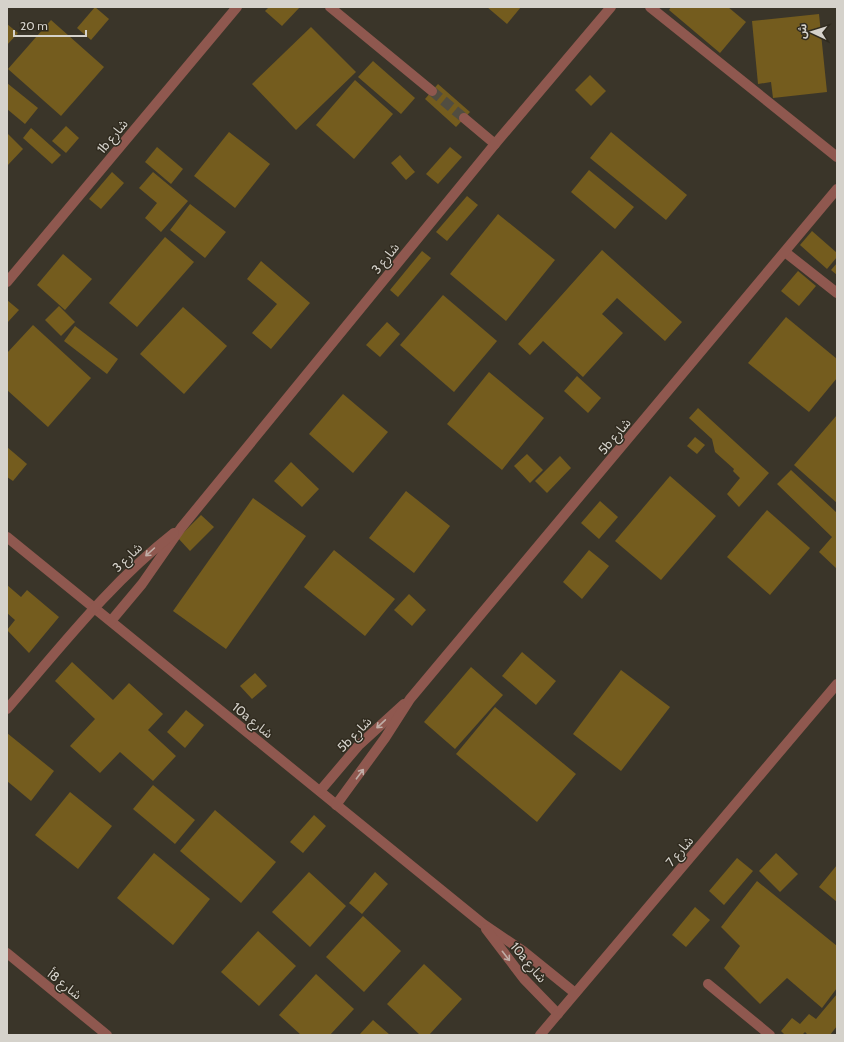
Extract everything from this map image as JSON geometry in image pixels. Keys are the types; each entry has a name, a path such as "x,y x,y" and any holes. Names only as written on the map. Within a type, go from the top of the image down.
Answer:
{"street":[{"name":"1b شارع","path":"7,282 237,7"},
{"path":"330,7 432,91"},
{"name":"شارع 3","path":"110,621 146,579 181,528 496,144 611,7"},
{"path":"650,7 837,157"},
{"path":"464,118 496,144"},
{"name":"5b شارع","path":"336,805 385,738 410,699 837,189"},
{"path":"785,252 837,293"},
{"name":"شارع 3","path":"7,709 128,572 181,528"},
{"name":"10a شارع","path":"7,537 483,924 528,955 576,993"},
{"name":"شارع 7","path":"540,1035 837,684"},
{"name":"5b شارع","path":"320,792 359,745 410,699"},
{"name":"10a شارع","path":"483,924 524,979 558,1014"},
{"name":"شارع 8أ","path":"7,953 107,1035"},
{"path":"708,984 770,1035"}],"building":[{"path":"95,7 109,19 91,40 77,28"},
{"path":"269,7 300,7 282,26 265,11"},
{"path":"487,7 521,7 507,24"},
{"path":"671,7 728,7 746,22 720,53 669,10"},
{"path":"819,14 827,92 773,98 771,82 758,84 752,21"},
{"path":"51,20 104,67 61,116 8,69"},
{"path":"7,24 18,33 7,45"},
{"path":"311,27 356,72 296,130 252,84"},
{"path":"373,61 415,98 401,114 358,77"},
{"path":"590,75 606,91 591,106 575,90"},
{"path":"355,80 393,114 354,159 316,125"},
{"path":"7,83 38,108 25,124 7,109"},
{"path":"438,84 470,112 456,127 425,99"},
{"path":"66,126 79,138 66,153 52,141"},
{"path":"31,128 61,155 52,164 23,138"},
{"path":"229,132 270,164 235,208 194,176"},
{"path":"611,132 687,195 666,220 590,158"},
{"path":"7,133 23,149 7,166"},
{"path":"157,147 183,169 171,184 145,162"},
{"path":"450,147 462,157 438,184 426,174"},
{"path":"400,155 415,172 406,180 391,163"},
{"path":"589,170 634,207 615,229 571,192"},
{"path":"112,172 124,183 101,209 89,199"},
{"path":"153,172 188,201 161,232 145,218 157,203 139,188"},
{"path":"467,196 478,205 447,241 436,232"},
{"path":"190,204 226,232 205,258 170,230"},
{"path":"498,214 555,260 506,321 450,274"},
{"path":"812,231 837,253 837,257 827,269 800,245"},
{"path":"165,237 194,262 137,327 109,303"},
{"path":"602,250 682,322 665,341 617,298 602,314 623,333 583,377 543,341 530,355 518,344"},
{"path":"422,251 431,258 398,297 390,290"},
{"path":"63,254 92,279 65,310 37,285"},
{"path":"261,261 310,303 271,349 252,333 277,304 247,279"},
{"path":"837,263 837,275 831,270"},
{"path":"798,271 816,286 799,306 781,291"},
{"path":"443,295 497,341 454,392 400,345"},
{"path":"7,300 19,310 7,323"},
{"path":"59,306 75,322 61,336 45,320"},
{"path":"183,307 227,346 184,394 140,354"},
{"path":"786,317 837,359 837,378 809,412 748,363"},
{"path":"387,322 400,334 380,357 366,345"},
{"path":"33,325 91,378 48,427 7,390 7,353"},
{"path":"75,326 118,359 107,374 64,341"},
{"path":"489,372 544,418 502,470 447,424"},
{"path":"577,376 601,398 588,413 564,391"},
{"path":"343,394 388,432 353,473 309,434"},
{"path":"698,408 769,473 739,507 727,494 740,478 733,471 734,469 715,452 712,439 689,418"},
{"path":"837,415 837,503 794,465"},
{"path":"695,437 705,445 697,454 687,446"},
{"path":"7,447 27,464 13,481 7,477"},
{"path":"527,454 543,470 530,483 514,466"},
{"path":"560,456 571,468 547,493 535,481"},
{"path":"291,462 319,489 302,507 274,481"},
{"path":"791,470 837,513 837,569 819,552 832,537 777,484"},
{"path":"670,476 716,516 661,580 615,541"},
{"path":"406,491 450,526 414,573 369,538"},
{"path":"253,498 306,536 226,649 173,611"},
{"path":"600,501 618,517 599,539 581,523"},
{"path":"767,510 810,548 770,595 727,557"},
{"path":"201,515 214,527 190,551 178,538"},
{"path":"334,550 395,599 365,636 304,587"},
{"path":"589,550 609,566 582,599 563,582"},
{"path":"7,585 21,597 27,590 59,617 29,653 7,630 15,620 7,613"},
{"path":"409,594 426,610 412,626 394,610"},
{"path":"522,652 556,681 536,705 502,676"},
{"path":"72,662 113,700 129,683 163,714 148,730 176,756 153,781 120,752 100,773 70,746 95,719 55,681"},
{"path":"471,667 503,695 455,749 424,722"},
{"path":"621,670 670,707 621,771 573,734"},
{"path":"255,673 267,686 252,699 240,686"},
{"path":"495,707 576,774 537,822 456,754"},
{"path":"186,710 204,725 185,748 167,732"},
{"path":"7,733 54,771 31,801 7,781"},
{"path":"153,785 195,820 175,844 133,809"},
{"path":"70,792 112,826 78,869 35,835"},
{"path":"215,810 276,862 241,903 180,851"},
{"path":"314,815 326,826 303,853 290,842"},
{"path":"154,853 210,899 173,945 117,898"},
{"path":"776,853 798,874 780,892 759,871"},
{"path":"737,858 753,871 724,905 709,891"},
{"path":"837,865 837,902 819,887"},
{"path":"309,872 346,906 310,947 272,912"},
{"path":"375,872 388,884 362,914 349,903"},
{"path":"757,881 837,946 837,988 822,1008 787,978 760,1004 724,968 740,946 721,927"},
{"path":"695,907 710,920 686,947 672,935"},
{"path":"363,916 401,951 364,992 326,957"},
{"path":"258,931 296,966 259,1006 221,972"},
{"path":"424,964 462,999 429,1035 420,1035 387,1004"},
{"path":"316,974 354,1009 330,1035 301,1035 279,1015"},
{"path":"837,994 837,1026 830,1035 808,1035 805,1032 802,1035 785,1035 781,1031 792,1018 800,1024 809,1014 816,1019"},
{"path":"373,1020 390,1035 359,1035"}],"tunnel":[{"path":"432,91 464,118"}]}
